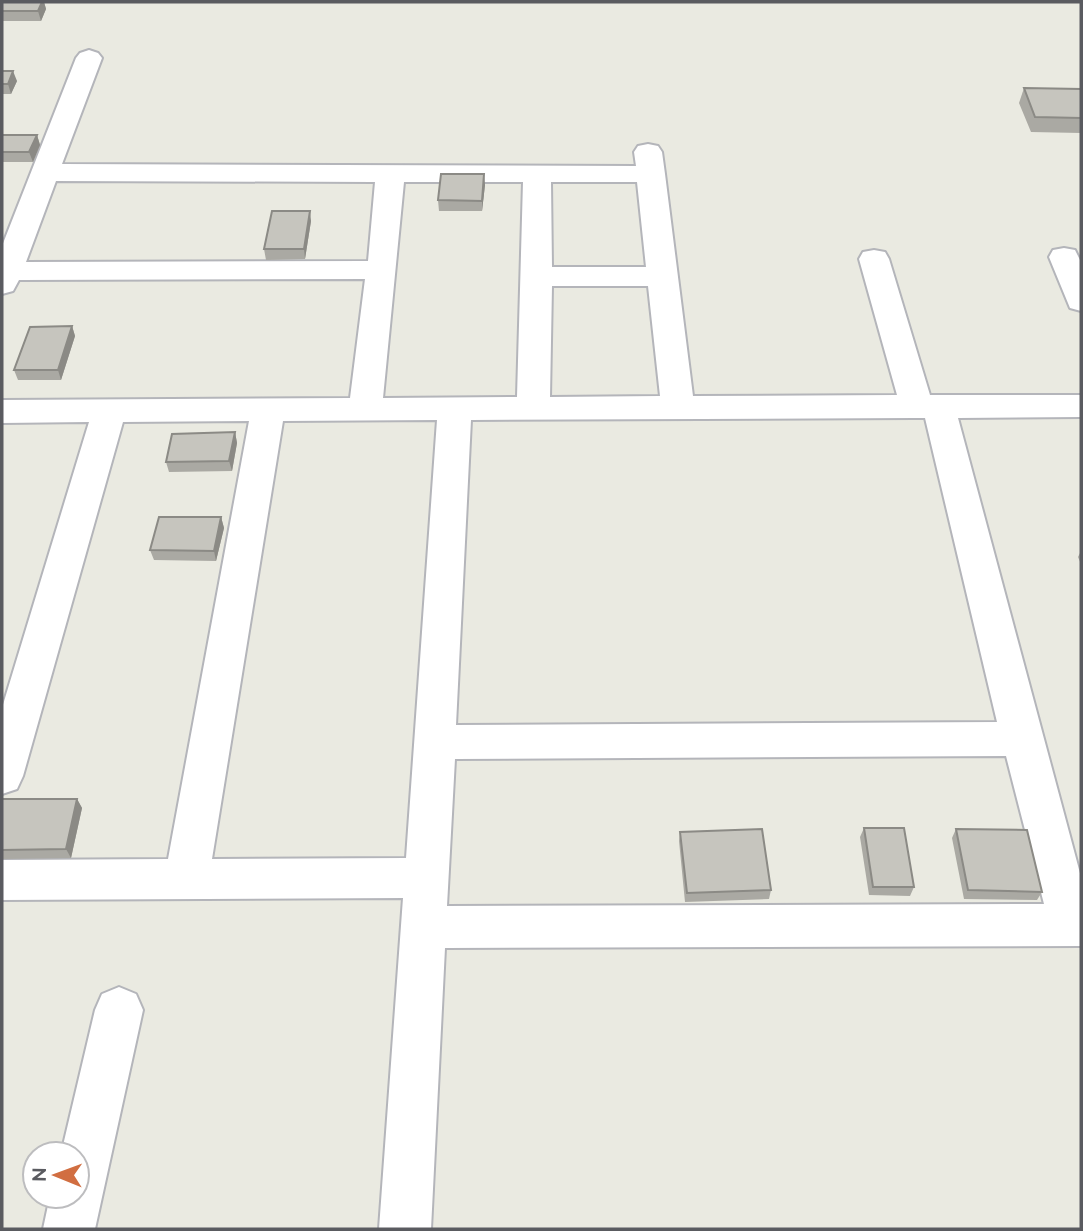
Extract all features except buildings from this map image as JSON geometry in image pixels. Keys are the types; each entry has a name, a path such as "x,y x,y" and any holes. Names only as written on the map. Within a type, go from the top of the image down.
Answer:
{"street":[{"path":"89,58 4,277 382,270"},
{"path":"43,172 537,174 649,163 678,409"},
{"path":"365,409 382,270 390,174"},
{"path":"533,409 537,174"},
{"path":"1064,257 1081,301"},
{"path":"424,927 1076,925 928,408 874,259"},
{"path":"537,276 664,277"},
{"path":"2,411 1081,407"},
{"path":"405,1229 437,742 455,409"},
{"path":"2,776 110,410"},
{"path":"187,878 268,410"},
{"path":"437,742 1022,739"},
{"path":"2,880 426,878"},
{"path":"89,1140 119,1010"},
{"path":"69,1229 73,1210"}]}
